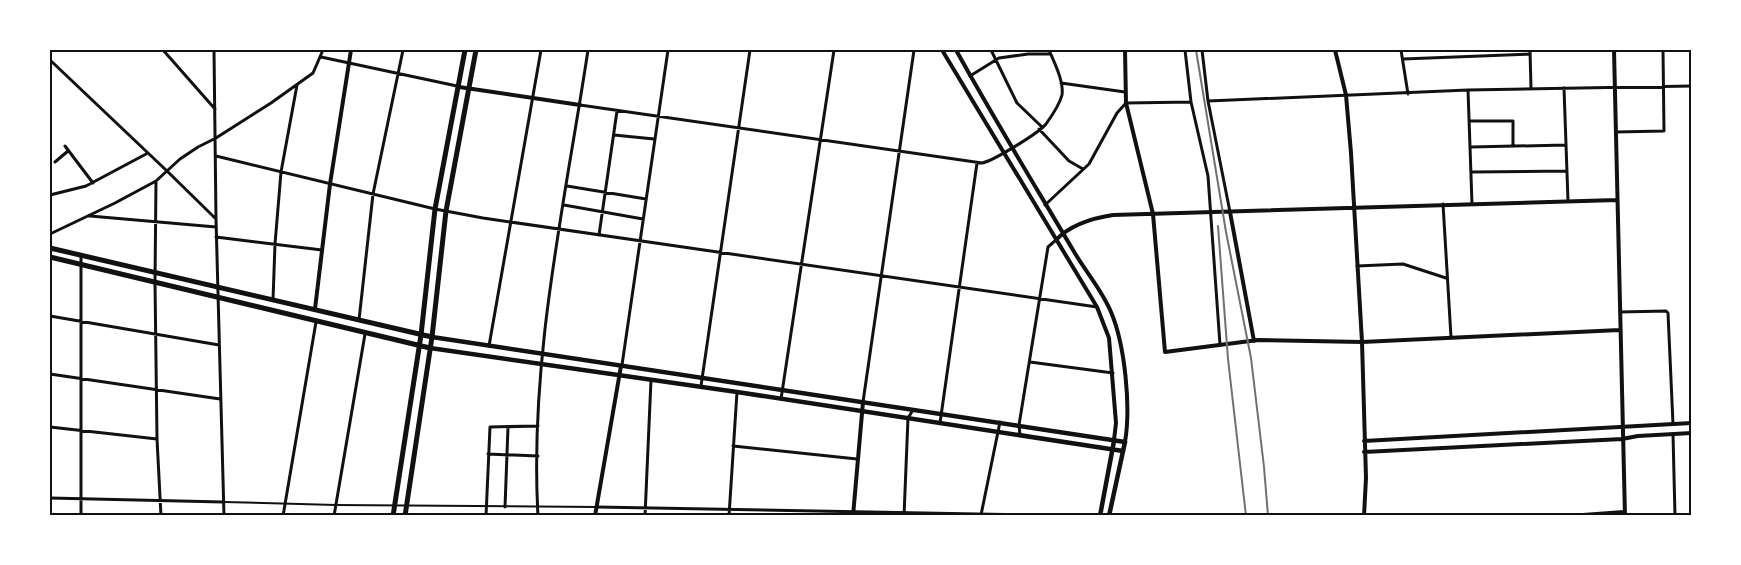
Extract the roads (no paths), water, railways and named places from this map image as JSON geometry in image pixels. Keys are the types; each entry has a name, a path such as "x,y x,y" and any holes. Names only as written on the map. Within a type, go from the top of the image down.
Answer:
{"highway":[{"path":"393,516 421,335 435,209 465,50"},
{"path":"405,516 432,337 446,211 476,50"},
{"path":"50,248 432,337"},
{"path":"50,257 430,348"}],"main road":[{"path":"432,337 1125,442 1108,516"},
{"path":"430,348 1123,451"},
{"path":"1100,516 1114,441"}],"street":[{"path":"163,50 216,110"},
{"path":"214,50 216,237 224,516"},
{"path":"50,234 156,181 198,147 216,138 314,73 324,50"},
{"path":"315,309 330,184 351,50"},
{"path":"359,320 373,194 403,50"},
{"path":"489,346 541,50"},
{"path":"538,516 538,426 542,353 588,50"},
{"path":"595,516 621,375 668,50"},
{"path":"701,387 750,50"},
{"path":"781,399 834,50"},
{"path":"853,514 862,402 914,50"},
{"path":"942,50 1097,308 1109,338 1116,423 1114,441"},
{"path":"956,50 1045,205 1111,311 1120,338 1128,427 1125,442"},
{"path":"991,50 1017,103 1069,161 1083,169"},
{"path":"1125,50 1126,103 1153,214 1165,352 1254,341 1362,342 1620,330"},
{"path":"1185,50 1191,102 1208,176 1220,345"},
{"path":"1202,50 1208,101 1254,341"},
{"path":"1335,50 1346,95 1358,266 1366,478 1364,516"},
{"path":"1401,50 1408,94"},
{"path":"1569,516 1624,514 1614,50"},
{"path":"1616,132 1664,131 1663,50"},
{"path":"321,57 459,87 977,163 987,162 1041,128 1062,94 1061,83 1050,52 1006,57 996,60 970,76"},
{"path":"1403,59 1530,52 1531,88"},
{"path":"50,60 216,219"},
{"path":"1061,83 1125,92"},
{"path":"273,300 281,172 297,85"},
{"path":"1208,101 1531,88 1692,86"},
{"path":"1564,88 1568,201"},
{"path":"1468,90 1472,204"},
{"path":"1045,205 1092,159 1117,113 1126,103 1191,102"},
{"path":"599,235 616,111"},
{"path":"1469,121 1513,121 1513,146"},
{"path":"614,135 654,139"},
{"path":"1471,147 1566,145"},
{"path":"64,146 93,183"},
{"path":"55,162 68,151"},
{"path":"50,195 93,183 148,153"},
{"path":"216,156 446,211 802,266 1097,308"},
{"path":"940,423 977,163"},
{"path":"1472,172 1566,171"},
{"path":"156,181 156,390 161,516"},
{"path":"567,186 646,199"},
{"path":"1020,435 1019,425 1048,247 1063,232 1085,221 1100,217 1153,214 1617,200"},
{"path":"1443,204 1451,337"},
{"path":"564,205 643,219"},
{"path":"88,216 216,227"},
{"path":"216,237 322,250"},
{"path":"81,255 81,516"},
{"path":"1358,266 1403,264 1446,278"},
{"path":"1620,312 1666,311 1668,313 1673,424"},
{"path":"50,316 219,345"},
{"path":"283,516 316,321"},
{"path":"334,516 365,333"},
{"path":"1030,362 1113,373"},
{"path":"50,374 220,399"},
{"path":"645,516 651,380"},
{"path":"729,516 737,392"},
{"path":"905,514 908,418 913,410"},
{"path":"981,515 1000,422"},
{"path":"1364,441 1692,423"},
{"path":"486,516 490,427 538,426"},
{"path":"50,427 157,439"},
{"path":"506,507 508,427"},
{"path":"1364,452 1623,439 1692,433"},
{"path":"1673,434 1676,516"},
{"path":"733,446 858,459"},
{"path":"488,454 538,456"},
{"path":"50,498 336,505 729,509 853,514 1092,516"}],"railway":[{"path":"1196,50 1226,232 1251,358 1268,516"},
{"path":"1218,226 1228,359 1246,516"}]}
